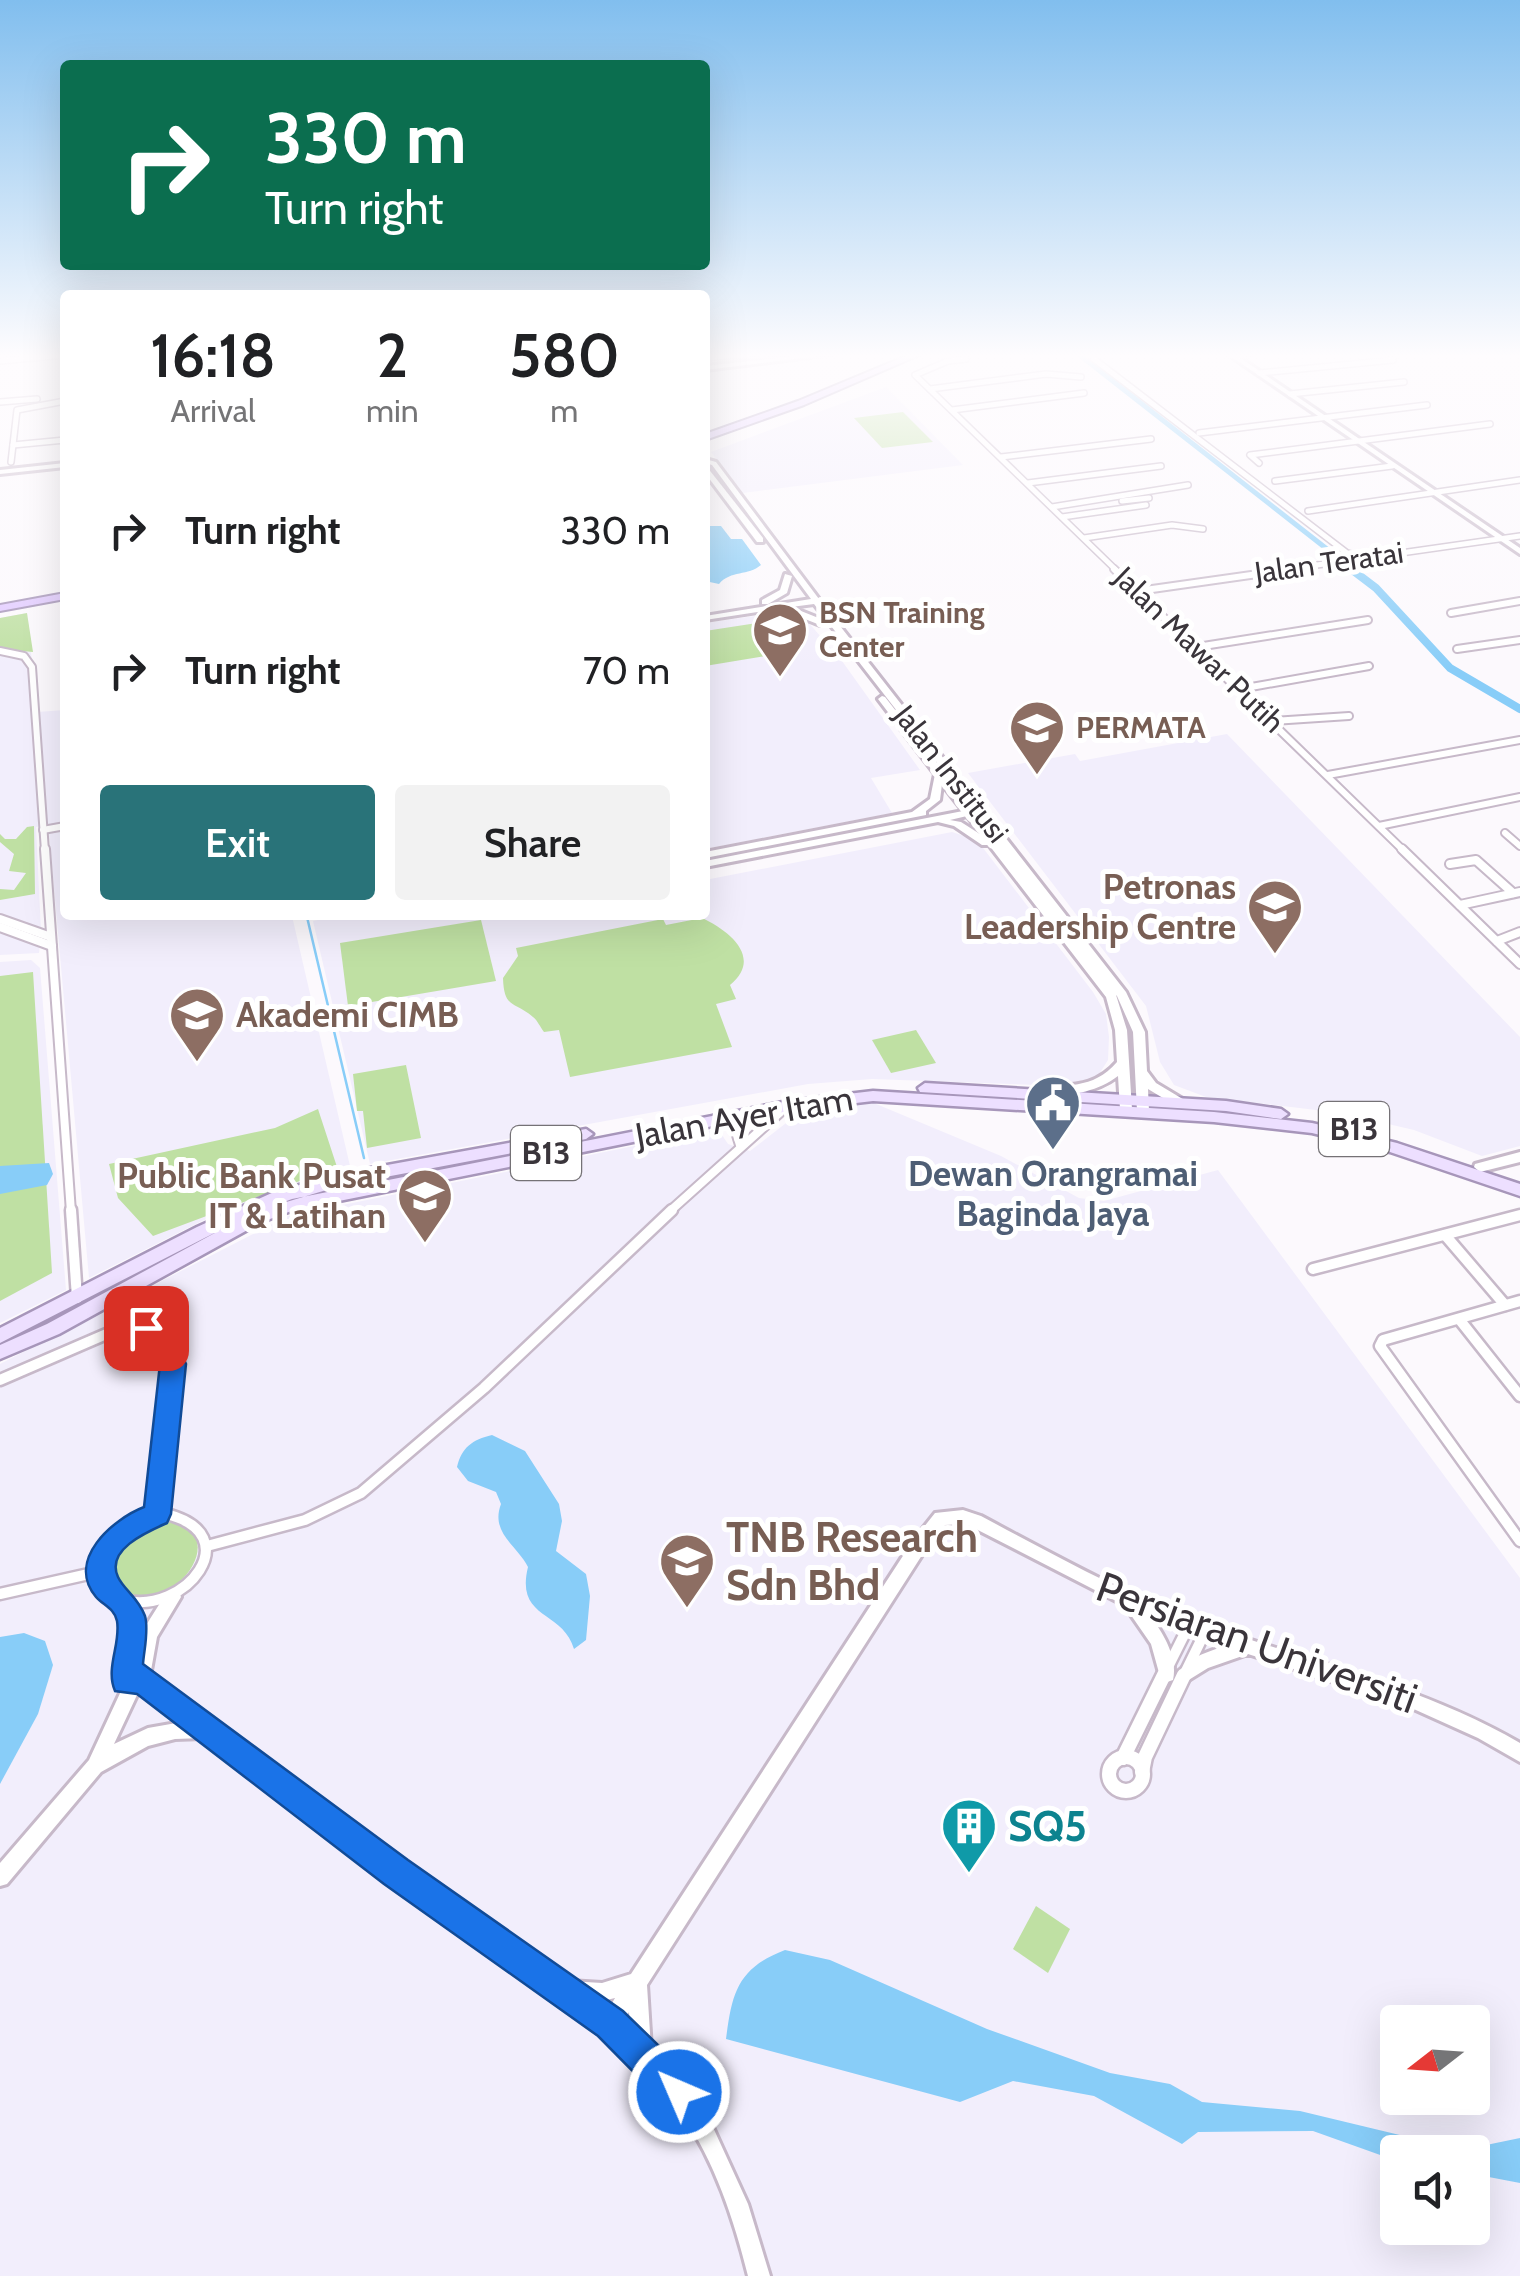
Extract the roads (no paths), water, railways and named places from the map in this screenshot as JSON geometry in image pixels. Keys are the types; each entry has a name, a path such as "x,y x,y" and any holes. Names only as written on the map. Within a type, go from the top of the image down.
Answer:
{"highway":[{"path":"0,604 60,593"}],"main road":[{"name":"Jalan Ayer Itam","path":"0,1336 280,1196 343,1179 833,1090 973,1088 1028,1092 1312,1128 1392,1148 1520,1190"},
{"name":"Jalan Ayer Itam","path":"0,1352 53,1329 256,1218 292,1205 788,1106 873,1096 1134,1107 1182,1104 1312,1118 1520,1180"}],"street":[{"name":"Jalan Mawar Putih","path":"1003,459 1520,964"},
{"path":"1225,459 1348,553 1371,557"},
{"path":"1255,459 1259,463"},
{"path":"1383,459 1520,552"},
{"path":"0,472 11,462 35,468"},
{"name":"Jalan Institusi","path":"710,464 714,464 810,599 972,808 1122,995 1139,1032 1140,1071 1134,1107"},
{"path":"0,472 60,466"},
{"path":"0,472 60,466"},
{"path":"1028,483 1162,466"},
{"path":"1275,482 1392,466"},
{"name":"Jalan Institusi","path":"710,471 939,774 972,808 997,849 1111,996 1122,1030 1123,1062 1134,1107"},
{"path":"1308,511 1520,480"},
{"path":"1052,507 1188,485"},
{"path":"1062,517 1148,502 1092,500"},
{"path":"1084,538 1166,525 1203,529"},
{"name":"Jalan Teratai","path":"1138,591 1520,536"},
{"path":"769,605 784,591 788,576"},
{"path":"710,614 810,599"},
{"path":"1450,613 1520,600"},
{"path":"769,605 823,622"},
{"path":"1196,647 1368,620"},
{"path":"1458,650 1520,640"},
{"path":"0,651 24,656 32,668 77,1298"},
{"path":"1240,689 1368,666"},
{"path":"1272,721 1349,716"},
{"path":"1328,775 1520,740"},
{"path":"918,818 934,800 939,774"},
{"path":"1380,826 1520,797"},
{"path":"710,854 972,808"},
{"path":"710,863 918,818 957,824 997,849"},
{"path":"43,830 60,827"},
{"path":"1505,833 1520,846"},
{"path":"1450,864 1476,860 1516,892"},
{"path":"1460,905 1516,892"},
{"path":"0,918 51,942"},
{"path":"0,927 51,942"},
{"path":"1497,941 1520,932"},
{"path":"1028,1092 1092,1088 1113,1077 1123,1062"},
{"path":"1140,1071 1152,1086 1182,1104"},
{"path":"206,1546 305,1520 361,1493 484,1388 740,1145 788,1106"},
{"path":"723,1119 736,1132 740,1145"},
{"path":"1480,1167 1520,1157"},
{"path":"1313,1269 1520,1216"},
{"path":"1445,1235 1506,1305"},
{"path":"1518,1536 1380,1346 1383,1340 1520,1301"},
{"path":"1459,1318 1520,1396"},
{"path":"0,1380 118,1329 146,1328 160,1335 173,1364 157,1514"},
{"path":"0,1878 94,1766 133,1683 148,1635 172,1597 194,1578 204,1562 203,1532 188,1518 157,1514 130,1526 115,1539 105,1554 102,1571 110,1593 124,1602 142,1605 172,1597"},
{"name":"Persiaran Universiti","path":"611,2023 918,1546 941,1518 975,1521 1130,1600 1197,1628 1438,1708 1520,1753"},
{"path":"0,1594 102,1571"},
{"path":"1130,1600 1159,1641 1167,1674"},
{"path":"124,1602 132,1621 133,1683"},
{"path":"1197,1628 1188,1673 1145,1757 1139,1787 1128,1791 1117,1787 1109,1771 1113,1762 1123,1758 1167,1674 1197,1628"},
{"path":"1188,1673 1222,1653 1248,1646"},
{"path":"133,1683 206,1730 396,1872 611,2023 679,2092 720,2163 749,2234 759,2276"},
{"path":"94,1766 152,1733 176,1728 206,1730"},
{"path":"1123,1758 1134,1762 1142,1772"},
{"path":"563,1990 602,1992 637,1982 642,2056"}],"water":[{"path":"710,526 721,526 731,539 742,539 761,565 719,584 710,582"},
{"path":"49,1163 53,1174 47,1185 0,1194 0,1166"},
{"path":"492,1435 525,1451 559,1504 562,1521 556,1551 586,1574 590,1596 586,1640 574,1649 568,1636 528,1597 528,1567 502,1531 501,1504 496,1492 468,1481 457,1467 469,1445"},
{"path":"24,1633 45,1641 53,1665 38,1714 0,1784 0,1637"},
{"path":"785,1950 830,1960 987,2029 1110,2073 1170,2084 1202,2102 1300,2111 1400,2135 1380,2135 1380,2155 1313,2131 1198,2132 1182,2144 1094,2096 1013,2081 960,2102 726,2039 740,1984 769,1957"},
{"path":"1520,2138 1520,2183 1490,2177 1490,2144"}],"waterway":[{"path":"1212,459 1355,571"},
{"path":"1351,569 1376,588 1450,668 1520,709"},
{"path":"308,920 364,1158"}],"place":[{"name":"BSN Training Center","path":"780,679"},
{"name":"PERMATA","path":"1037,777"},
{"name":"Petronas Leadership Centre","path":"1275,956"},
{"name":"Akademi CIMB","path":"197,1064"},
{"name":"Dewan Orangramai Baginda Jaya","path":"1053,1152"},
{"name":"Public Bank Pusat IT & Latihan","path":"425,1245"},
{"name":"TNB Research Sdn Bhd","path":"687,1610"},
{"name":"SQ5","path":"969,1875"}]}
